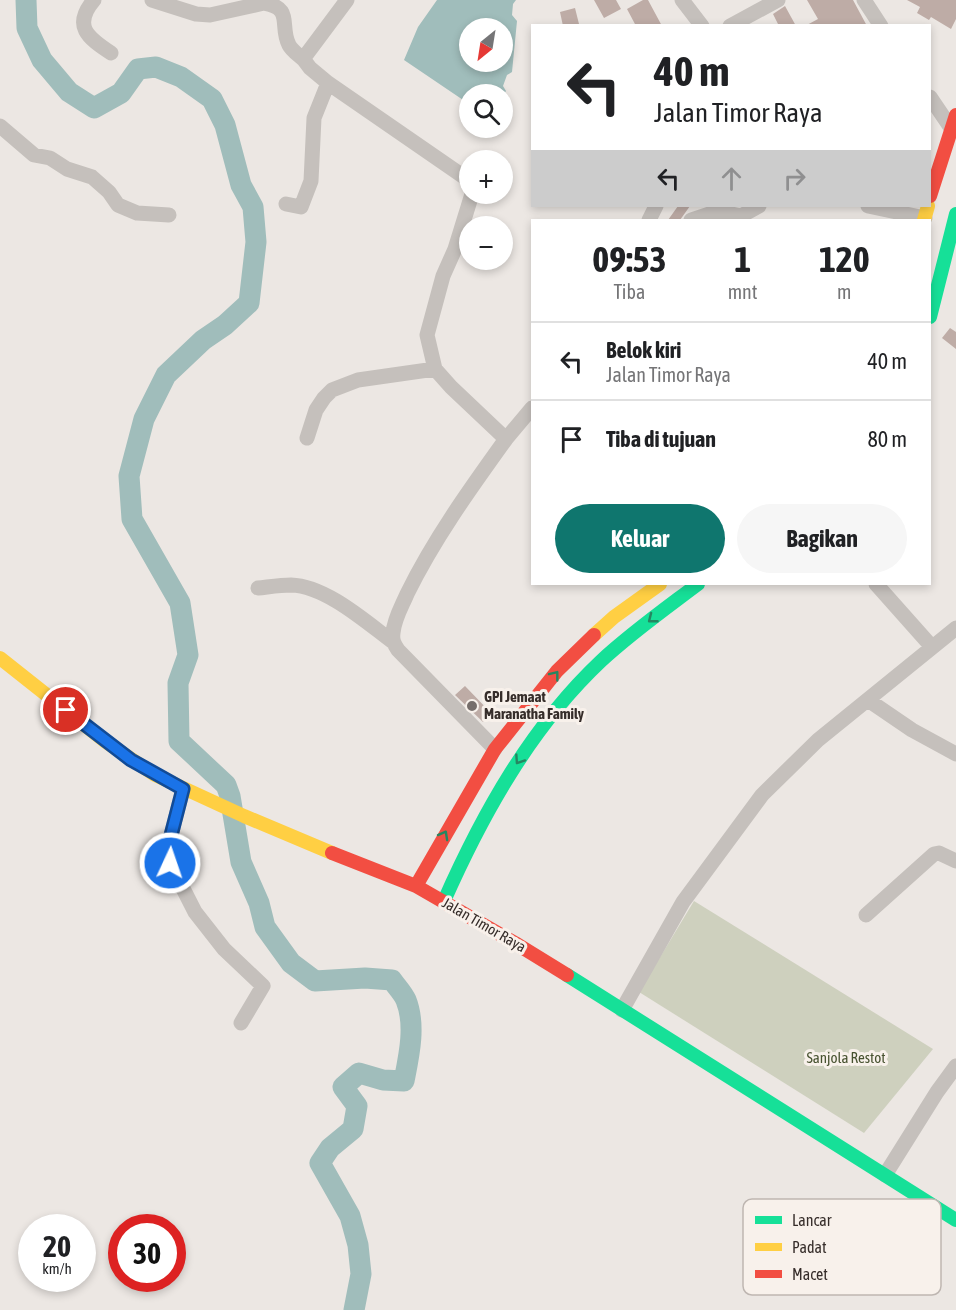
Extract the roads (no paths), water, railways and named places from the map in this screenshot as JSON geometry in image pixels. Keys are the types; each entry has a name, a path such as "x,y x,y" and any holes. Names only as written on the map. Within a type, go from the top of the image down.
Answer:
{"highway":[{"path":"931,194 950,151 954,122"},
{"path":"931,313 956,214"},
{"path":"416,886 469,790 495,749 557,671 609,621 659,585"},
{"path":"444,901 478,826 526,749 581,682 625,640 697,585"},
{"path":"609,621 625,640"},
{"name":"Jalan Timor Raya","path":"0,658 131,760 183,789 389,878 416,886 444,901 515,943 923,1199"},
{"name":"Jalan Timor Raya","path":"941,1210 956,1220"}],"street":[{"path":"94,0 83,21 85,32 92,40 111,53"},
{"path":"152,0 196,14 210,15 264,3 278,8 284,15 289,44 310,69 459,173"},
{"path":"304,60 347,0"},
{"path":"682,0 700,24"},
{"path":"734,24 778,0"},
{"path":"864,0 880,24"},
{"path":"286,204 301,207 311,181 314,118 328,83"},
{"path":"931,98 954,122"},
{"path":"0,126 34,155 50,158 67,169 92,177 109,192 118,205 137,213 169,215"},
{"path":"469,204 455,249 443,276 427,335 435,369 506,439"},
{"path":"694,219 718,211 741,216 757,207"},
{"path":"874,207 925,215"},
{"path":"307,438 316,410 332,390 358,380 435,369"},
{"path":"393,642 396,617 420,567 447,523 506,439 531,409"},
{"path":"258,588 293,585 316,591 342,605 393,642 445,700 495,749"},
{"path":"877,585 932,647"},
{"path":"622,1010 683,902 762,795 818,740 956,628"},
{"path":"868,700 912,730 956,754"},
{"path":"183,789 167,856 195,912 224,948 263,986 242,1023"},
{"path":"866,915 934,854 939,853 956,861"},
{"path":"885,1175 956,1066"}],"water":[{"path":"437,0 516,0 513,4 512,15 517,21 513,62 513,18 459,18 459,72 512,72 507,75 504,84 459,84 459,97 404,60 418,27"}],"waterway":[{"path":"26,0 27,28 42,60 69,92 94,108 121,93 138,69 156,67 181,77 212,99 225,125 241,185 253,207 256,242 249,303 225,325 203,340 166,375 144,419 129,476 132,519 180,603 188,655 178,683 179,741 226,785 230,796 241,862 259,903 265,927 291,963 315,981 365,978 392,980 405,997 409,1010 411,1040 404,1081 383,1080 359,1073 343,1087 357,1106 353,1129 330,1148 320,1163 350,1216 358,1245 361,1274 354,1310"}],"place":[{"name":"GPI Jemaat Maranatha Family","path":"472,706"}],"park label":[{"name":"Sanjola Restot","path":"846,1058"}]}
